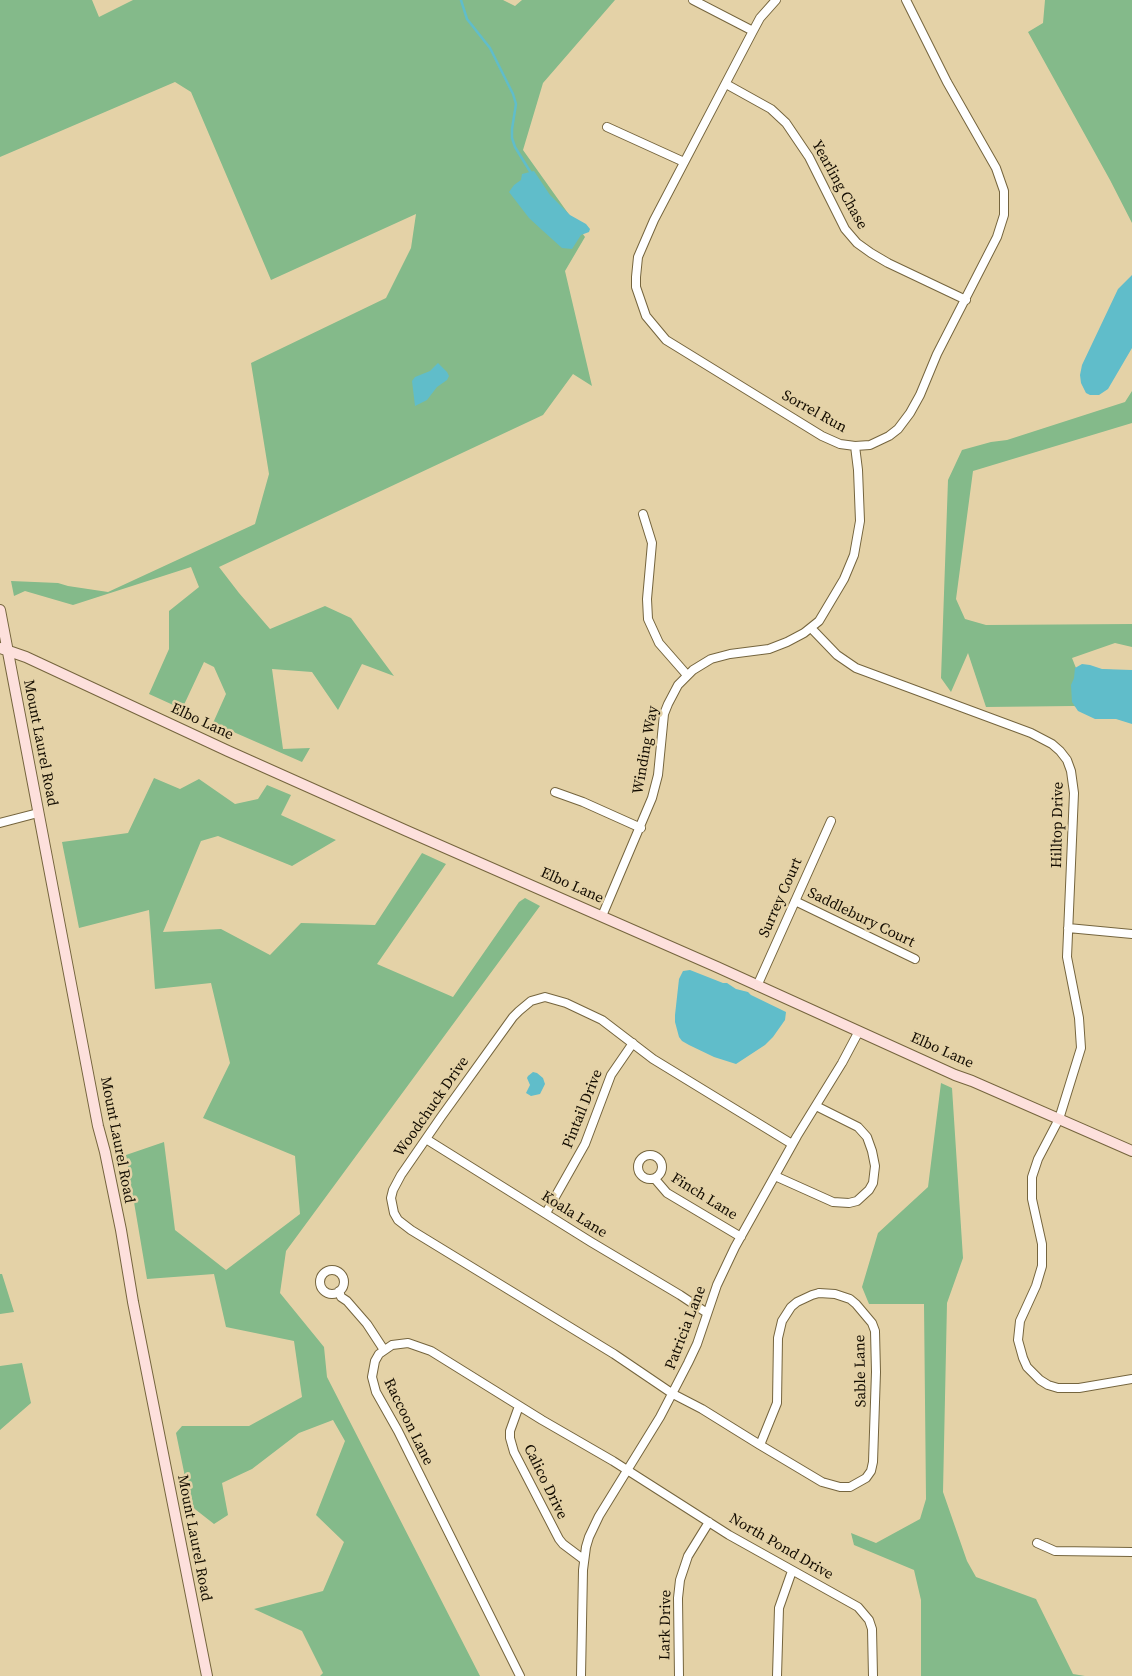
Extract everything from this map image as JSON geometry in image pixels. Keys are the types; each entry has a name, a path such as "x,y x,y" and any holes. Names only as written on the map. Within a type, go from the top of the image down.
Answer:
{"street":[{"path":"693,0 753,31"},
{"name":"Sorrel Run","path":"776,0 764,12 753,31 654,220 638,257 636,287 646,316 658,333 674,346 700,360 822,436 840,444 855,446 870,445 880,441 889,436 904,421 920,395 937,354 966,300 1001,226 1005,203 1004,191 996,168 947,82 916,24 906,0"},
{"name":"Yearling Chase","path":"726,84 771,109 786,123 809,157 845,229 857,243 888,263 966,300"},
{"path":"607,127 684,162"},
{"name":"Winding Way","path":"602,916 641,828 656,787 664,714 672,694 687,675 711,659 778,646 811,628 819,621 848,571 856,547 859,530 860,503 855,446"},
{"path":"643,514 652,543 647,599 648,619 659,643 687,675"},
{"name":"Mount Laurel Road","path":"0,610 4,649 98,1126 121,1230 130,1290 207,1676"},
{"name":"Hilltop Drive","path":"811,628 837,655 856,668 1011,724 1042,738 1067,760 1074,782 1067,957 1078,1008 1081,1038 1079,1058 1059,1119 1038,1159 1032,1178 1032,1199 1042,1244 1042,1261 1036,1286 1020,1321 1018,1331 1020,1349 1027,1367 1040,1380 1058,1388 1079,1388 1132,1379"},
{"name":"Elbo Lane","path":"4,649 26,657 316,791 602,916 955,1075 1132,1150"},
{"path":"555,792 583,802 641,828"},
{"path":"0,823 38,814"},
{"name":"Surrey Court","path":"757,986 831,821"},
{"name":"Saddlebury Court","path":"795,901 915,959"},
{"path":"1068,928 1132,934"},
{"name":"Woodchuck Drive","path":"672,1394 614,1354 418,1235 398,1220 394,1213 391,1206 394,1190 426,1140 513,1017 531,1001 545,997 566,1003 602,1020 679,1075 792,1144"},
{"name":"Patricia Lane","path":"581,1676 583,1559 594,1526 672,1394 695,1349 721,1276 741,1237 792,1144 859,1031"},
{"name":"Pintail Drive","path":"546,1213 585,1144 611,1075 633,1043"},
{"path":"775,1176 833,1202 849,1203 857,1201 869,1190 873,1183 874,1166 872,1151 867,1137 858,1127 816,1106"},
{"name":"Koala Lane","path":"426,1140 707,1313"},
{"name":"Finch Lane","path":"654,1179 667,1193 741,1237"},
{"path":"339,1292 341,1297 347,1301 367,1324 384,1350 392,1345 408,1343 423,1348 447,1360 519,1406 628,1471"},
{"name":"Sable Lane","path":"672,1394 702,1409 813,1478 831,1486 840,1488 850,1487 866,1478 871,1471 873,1462 876,1361 875,1331 872,1323 856,1304 850,1300 827,1293 812,1295 797,1302 786,1314 779,1329 778,1338 777,1404 760,1444"},
{"name":"Raccoon Lane","path":"384,1350 375,1361 373,1368 372,1377 376,1392 398,1431 520,1676"},
{"name":"Calico Drive","path":"519,1406 510,1431 514,1452 559,1539 583,1559"},
{"name":"North Pond Drive","path":"628,1471 792,1571 858,1606 870,1620 873,1638 873,1676"},
{"name":"Lark Drive","path":"678,1676 678,1598 680,1580 688,1556 710,1522"},
{"path":"1037,1543 1055,1551 1132,1552"},
{"path":"777,1676 779,1608 792,1571"}],"green space":[{"path":"0,0 92,0 99,17 133,0 503,0 515,6 522,0 615,0 543,83 523,150 585,237 565,271 592,386 573,374 543,415 219,567 270,629 325,606 351,618 394,676 362,664 338,710 312,672 272,669 283,749 310,748 302,762 213,723 226,694 214,667 204,662 182,709 149,694 169,649 169,611 199,587 191,567 73,605 25,591 14,596 11,581 58,583 108,592 255,524 269,474 251,363 386,298 411,248 416,214 271,280 191,92 175,82 0,157"},
{"path":"1045,0 1132,0 1132,223 1028,32 1043,23"},
{"path":"1132,391 1132,423 973,471 956,599 965,619 986,625 1132,624 1132,647 1115,643 1072,658 1076,668 1132,671 1132,723 1074,706 986,707 968,653 951,692 941,678 948,480 962,450 991,442 1007,440 1125,402"},
{"path":"154,778 180,789 199,779 235,804 258,799 267,785 291,795 281,815 336,840 292,866 218,836 201,841 163,932 221,929 270,955 301,923 375,925 422,853 446,864 377,964 453,997 519,902 525,898 540,906 286,1251 280,1293 324,1347 327,1377 480,1676 320,1676 323,1673 302,1631 254,1609 323,1591 344,1542 316,1515 345,1441 333,1420 299,1433 252,1469 222,1483 228,1515 214,1524 191,1506 176,1433 182,1426 249,1426 302,1397 294,1341 226,1327 214,1274 147,1279 126,1155 164,1142 175,1230 226,1270 300,1214 295,1156 203,1118 230,1063 211,983 155,989 149,910 79,928 62,842 128,833"},
{"path":"941,1083 952,1088 963,1258 947,1303 943,1492 967,1561 976,1577 1036,1599 1073,1674 1085,1676 921,1676 921,1600 914,1570 854,1545 851,1533 876,1543 920,1519 926,1499 924,1304 869,1304 862,1287 878,1233 928,1187"},
{"path":"0,1274 2,1274 14,1312 0,1314"},
{"path":"22,1363 31,1403 0,1430 0,1366"}],"water":[{"path":"534,171 550,195 570,215 586,224 590,229 589,232 581,235 572,249 562,248 542,230 529,218 509,192 521,180 522,174"},
{"path":"1132,275 1132,348 1108,389 1099,395 1090,395 1086,393 1081,383 1082,365 1118,289"},
{"path":"438,363 447,372 449,376 447,380 437,387 427,400 415,406 412,381 415,377 430,371"},
{"path":"1082,664 1102,669 1132,670 1132,724 1116,719 1095,719 1078,711 1072,702 1071,685 1075,668"},
{"path":"690,970 748,992 786,1012 785,1020 765,1045 736,1064 714,1057 689,1045 679,1037 675,1015 679,979 683,971"},
{"path":"533,1072 543,1078 545,1084 540,1094 531,1096 526,1093 530,1085 527,1078"}],"waterway":[{"path":"461,0 467,19 490,48 513,94 516,104 512,138 515,147 531,173"}]}
